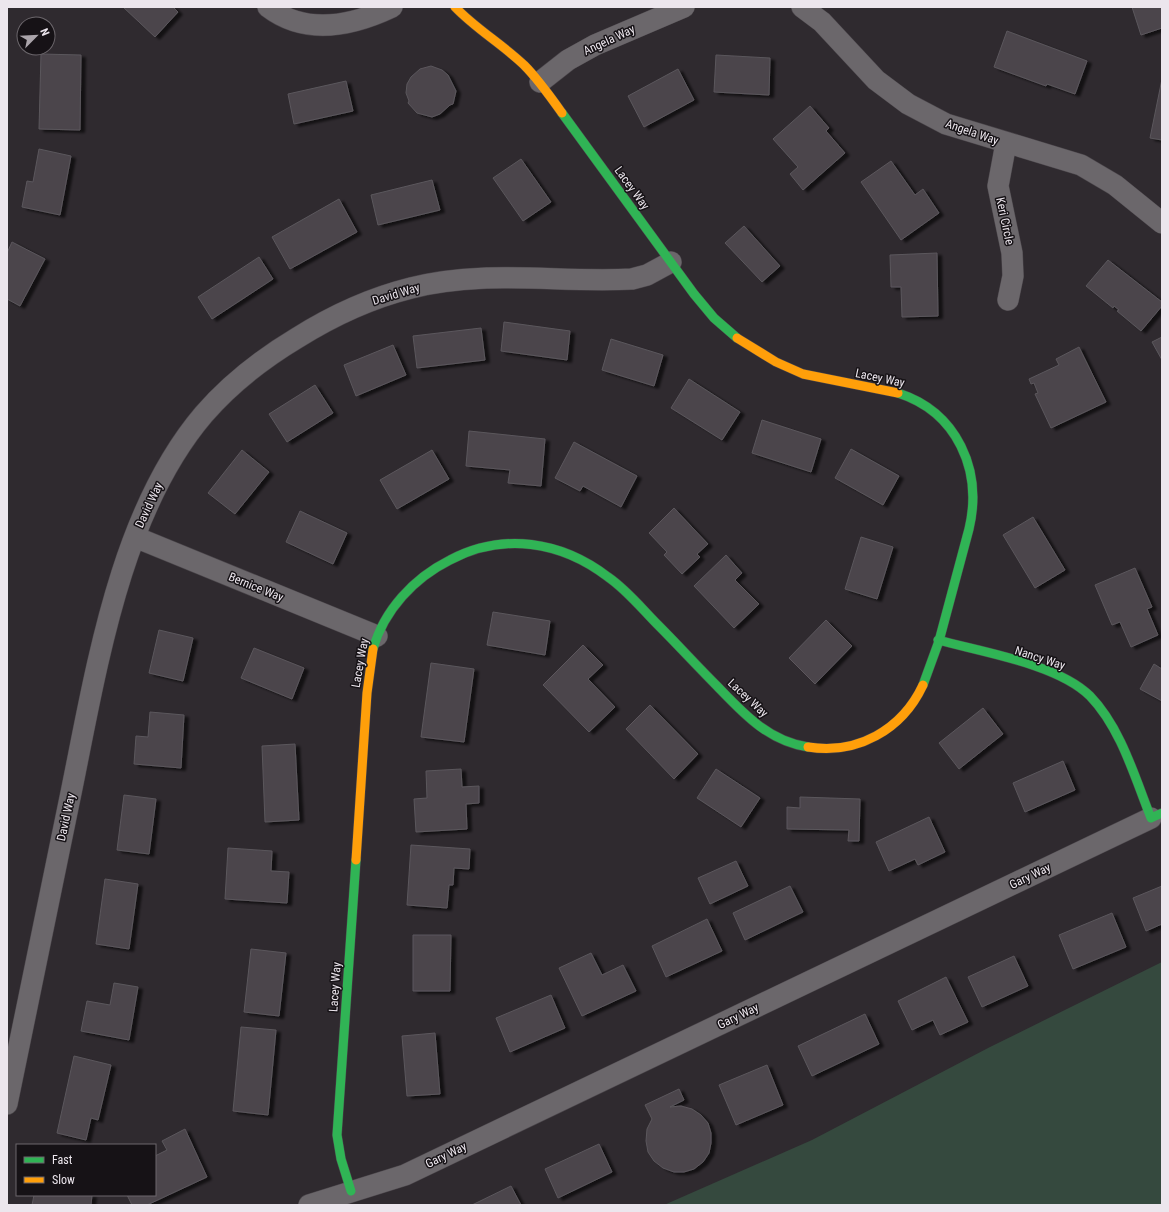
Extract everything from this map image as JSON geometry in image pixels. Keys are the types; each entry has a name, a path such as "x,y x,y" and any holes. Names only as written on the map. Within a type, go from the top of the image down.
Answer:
{"street":[{"path":"268,7 284,17 298,22 329,26 358,21 392,7"},
{"name":"Lacey Way","path":"351,1191 341,1159 337,1136 367,693 370,664 377,636 401,598 431,570 449,559 471,550 492,545 535,543 555,547 580,558 610,577 749,718 764,729 778,738 796,745 834,748 851,747 869,741 886,732 913,704 922,687 938,640 973,505 970,471 962,449 948,425 926,404 899,393 802,374 764,356 730,334 717,322 671,262 540,82 522,62 475,27 455,7"},
{"name":"Angela Way","path":"540,82 568,60 595,45 684,7"},
{"name":"Angela Way","path":"802,7 822,22 876,80 903,100 926,114 946,124 1006,143 1062,158 1093,171 1115,185 1162,223"},
{"name":"Keri Circle","path":"1006,143 998,186 1012,253 1013,276 1008,300"},
{"name":"David Way","path":"7,1104 103,637 135,537 172,459 203,415 221,395 254,367 288,343 334,317 388,294 439,282 499,277 632,279 647,275 671,262"},
{"name":"Bernice Way","path":"135,537 377,636"},
{"name":"Nancy Way","path":"938,640 1046,670 1071,682 1085,692 1108,719 1157,816"},
{"name":"Gary Way","path":"309,1205 405,1175 1157,816"}],"green space":[{"path":"1162,962 1162,1205 664,1205 812,1140 990,1047"}],"building":[{"path":"123,7 173,7 178,12 155,37"},
{"path":"1132,7 1162,7 1162,28 1141,35"},
{"path":"1007,31 1087,61 1075,94 1047,84 1046,86 994,67"},
{"path":"56,54 81,55 80,130 39,129 41,56 56,56"},
{"path":"716,55 770,58 769,95 714,92"},
{"path":"431,66 442,70 448,75 456,91 453,104 440,114 432,117 417,113 408,103 409,101 406,93 407,84 411,77 420,69"},
{"path":"678,69 694,100 644,127 628,96"},
{"path":"1162,79 1162,140 1150,138"},
{"path":"346,81 353,111 294,124 288,94"},
{"path":"810,106 829,128 826,131 845,153 803,190 790,174 798,167 773,139"},
{"path":"39,149 71,156 60,215 22,207 27,181 33,182"},
{"path":"521,159 551,202 523,221 493,178"},
{"path":"891,161 915,195 923,189 939,213 901,240 861,182"},
{"path":"432,180 440,210 378,225 371,195"},
{"path":"339,199 357,232 290,269 272,237"},
{"path":"744,226 780,266 762,282 725,243"},
{"path":"12,242 45,259 20,306 7,299 7,253"},
{"path":"937,253 938,316 902,317 901,287 891,287 890,255"},
{"path":"259,257 273,279 212,319 198,297"},
{"path":"1108,260 1162,302 1162,306 1141,331 1117,311 1119,310 1114,306 1113,308 1086,286"},
{"path":"504,322 570,331 567,360 501,351"},
{"path":"481,328 485,360 417,368 413,336"},
{"path":"1162,337 1162,360 1152,342"},
{"path":"611,339 663,355 654,386 602,370"},
{"path":"393,345 406,375 356,396 344,365"},
{"path":"1079,347 1106,402 1051,428 1035,394 1038,393 1034,383 1031,384 1029,379 1059,365 1056,359"},
{"path":"689,379 740,412 722,440 671,408"},
{"path":"315,385 333,413 287,442 269,414"},
{"path":"762,420 821,439 811,472 752,453"},
{"path":"469,431 545,439 541,486 508,483 510,470 466,466"},
{"path":"574,442 637,476 621,507 583,486 580,491 555,478"},
{"path":"851,449 899,476 883,505 835,478"},
{"path":"242,450 269,472 235,514 208,493"},
{"path":"432,450 449,479 397,509 380,480"},
{"path":"674,508 708,544 697,554 700,557 682,574 664,555 667,552 649,533"},
{"path":"300,511 347,533 333,564 286,542"},
{"path":"1033,517 1065,570 1035,588 1003,535"},
{"path":"861,537 893,547 877,599 845,589"},
{"path":"726,555 742,573 735,580 759,604 734,628 694,586"},
{"path":"1135,568 1152,607 1147,609 1158,635 1131,647 1120,622 1112,625 1095,585"},
{"path":"493,612 550,621 545,655 487,645"},
{"path":"826,620 852,646 815,684 789,658"},
{"path":"159,630 193,638 183,681 149,673"},
{"path":"583,645 603,665 588,679 615,707 589,732 543,685"},
{"path":"254,648 304,668 292,699 241,678"},
{"path":"431,663 474,669 464,742 421,737"},
{"path":"1154,664 1162,669 1162,701 1140,689"},
{"path":"650,705 698,754 674,779 626,729"},
{"path":"983,708 1003,734 959,769 939,743"},
{"path":"150,712 184,715 181,768 134,764 136,736 148,737"},
{"path":"295,744 299,820 265,822 262,746"},
{"path":"1063,761 1075,790 1025,812 1013,783"},
{"path":"461,769 462,787 479,786 479,803 466,804 467,829 416,832 414,799 427,798 426,771"},
{"path":"716,769 760,798 741,827 697,798"},
{"path":"124,795 156,799 149,854 117,850"},
{"path":"800,797 860,799 859,841 848,841 849,830 787,829 787,807 800,808"},
{"path":"929,817 945,852 918,865 915,859 889,871 876,842"},
{"path":"411,845 470,849 469,869 454,868 453,885 449,885 447,908 407,905"},
{"path":"228,848 272,851 271,871 289,872 287,903 225,899"},
{"path":"736,861 748,886 710,904 698,878"},
{"path":"105,879 138,884 129,949 96,944"},
{"path":"790,886 803,912 745,940 733,913"},
{"path":"1162,886 1162,924 1146,931 1133,898"},
{"path":"1112,913 1126,947 1073,969 1059,935"},
{"path":"707,919 722,951 666,977 652,946"},
{"path":"413,935 451,935 450,991 413,991"},
{"path":"251,949 286,953 279,1016 244,1012"},
{"path":"591,953 602,975 623,965 636,991 582,1016 559,968"},
{"path":"1014,956 1028,986 982,1007 968,977"},
{"path":"946,977 968,1022 940,1035 933,1020 912,1030 898,1001"},
{"path":"114,983 138,987 129,1040 81,1031 87,1001 110,1005"},
{"path":"551,995 565,1028 510,1052 496,1018"},
{"path":"865,1014 879,1044 812,1076 798,1046"},
{"path":"241,1027 276,1030 268,1115 233,1111"},
{"path":"435,1033 440,1094 407,1096 402,1036"},
{"path":"74,1056 111,1065 98,1120 91,1118 86,1140 57,1133"},
{"path":"767,1065 783,1105 736,1125 719,1085"},
{"path":"679,1089 684,1100 670,1107 681,1106 692,1109 701,1115 708,1123 711,1133 711,1143 709,1153 703,1162 694,1169 684,1172 674,1172 663,1168 654,1161 648,1152 646,1141 647,1129 652,1119 645,1105"},
{"path":"185,1129 207,1177 147,1205 132,1205 128,1196 156,1196 156,1156 167,1150 162,1141"},
{"path":"599,1144 612,1172 558,1198 545,1169"},
{"path":"511,1186 521,1205 472,1205"},
{"path":"34,1196 92,1196 91,1205 32,1205"}],"traffic: fast":[{"path":"562,113 694,294 714,318 737,338"},
{"path":"898,393 919,402 936,414 950,429 961,446 968,465 972,486 972,507 969,529 939,641 923,685"},
{"path":"373,649 378,635 393,608 413,586 437,567 470,551 490,546 531,544 551,548 571,555 590,565 622,588 702,671 757,724 781,739 808,747"},
{"path":"938,640 1018,660 1059,675 1076,685 1090,696 1101,709 1119,738 1151,818 1162,813"},
{"path":"351,1191 341,1159 337,1135 356,860"}],"traffic: slow":[{"path":"455,7 524,65 539,82 562,113"},
{"path":"737,338 776,362 803,374 898,393"},
{"path":"356,860 367,693 373,649"},
{"path":"808,747 844,747 860,743 876,736 890,727 903,715 914,701 923,685"}]}
